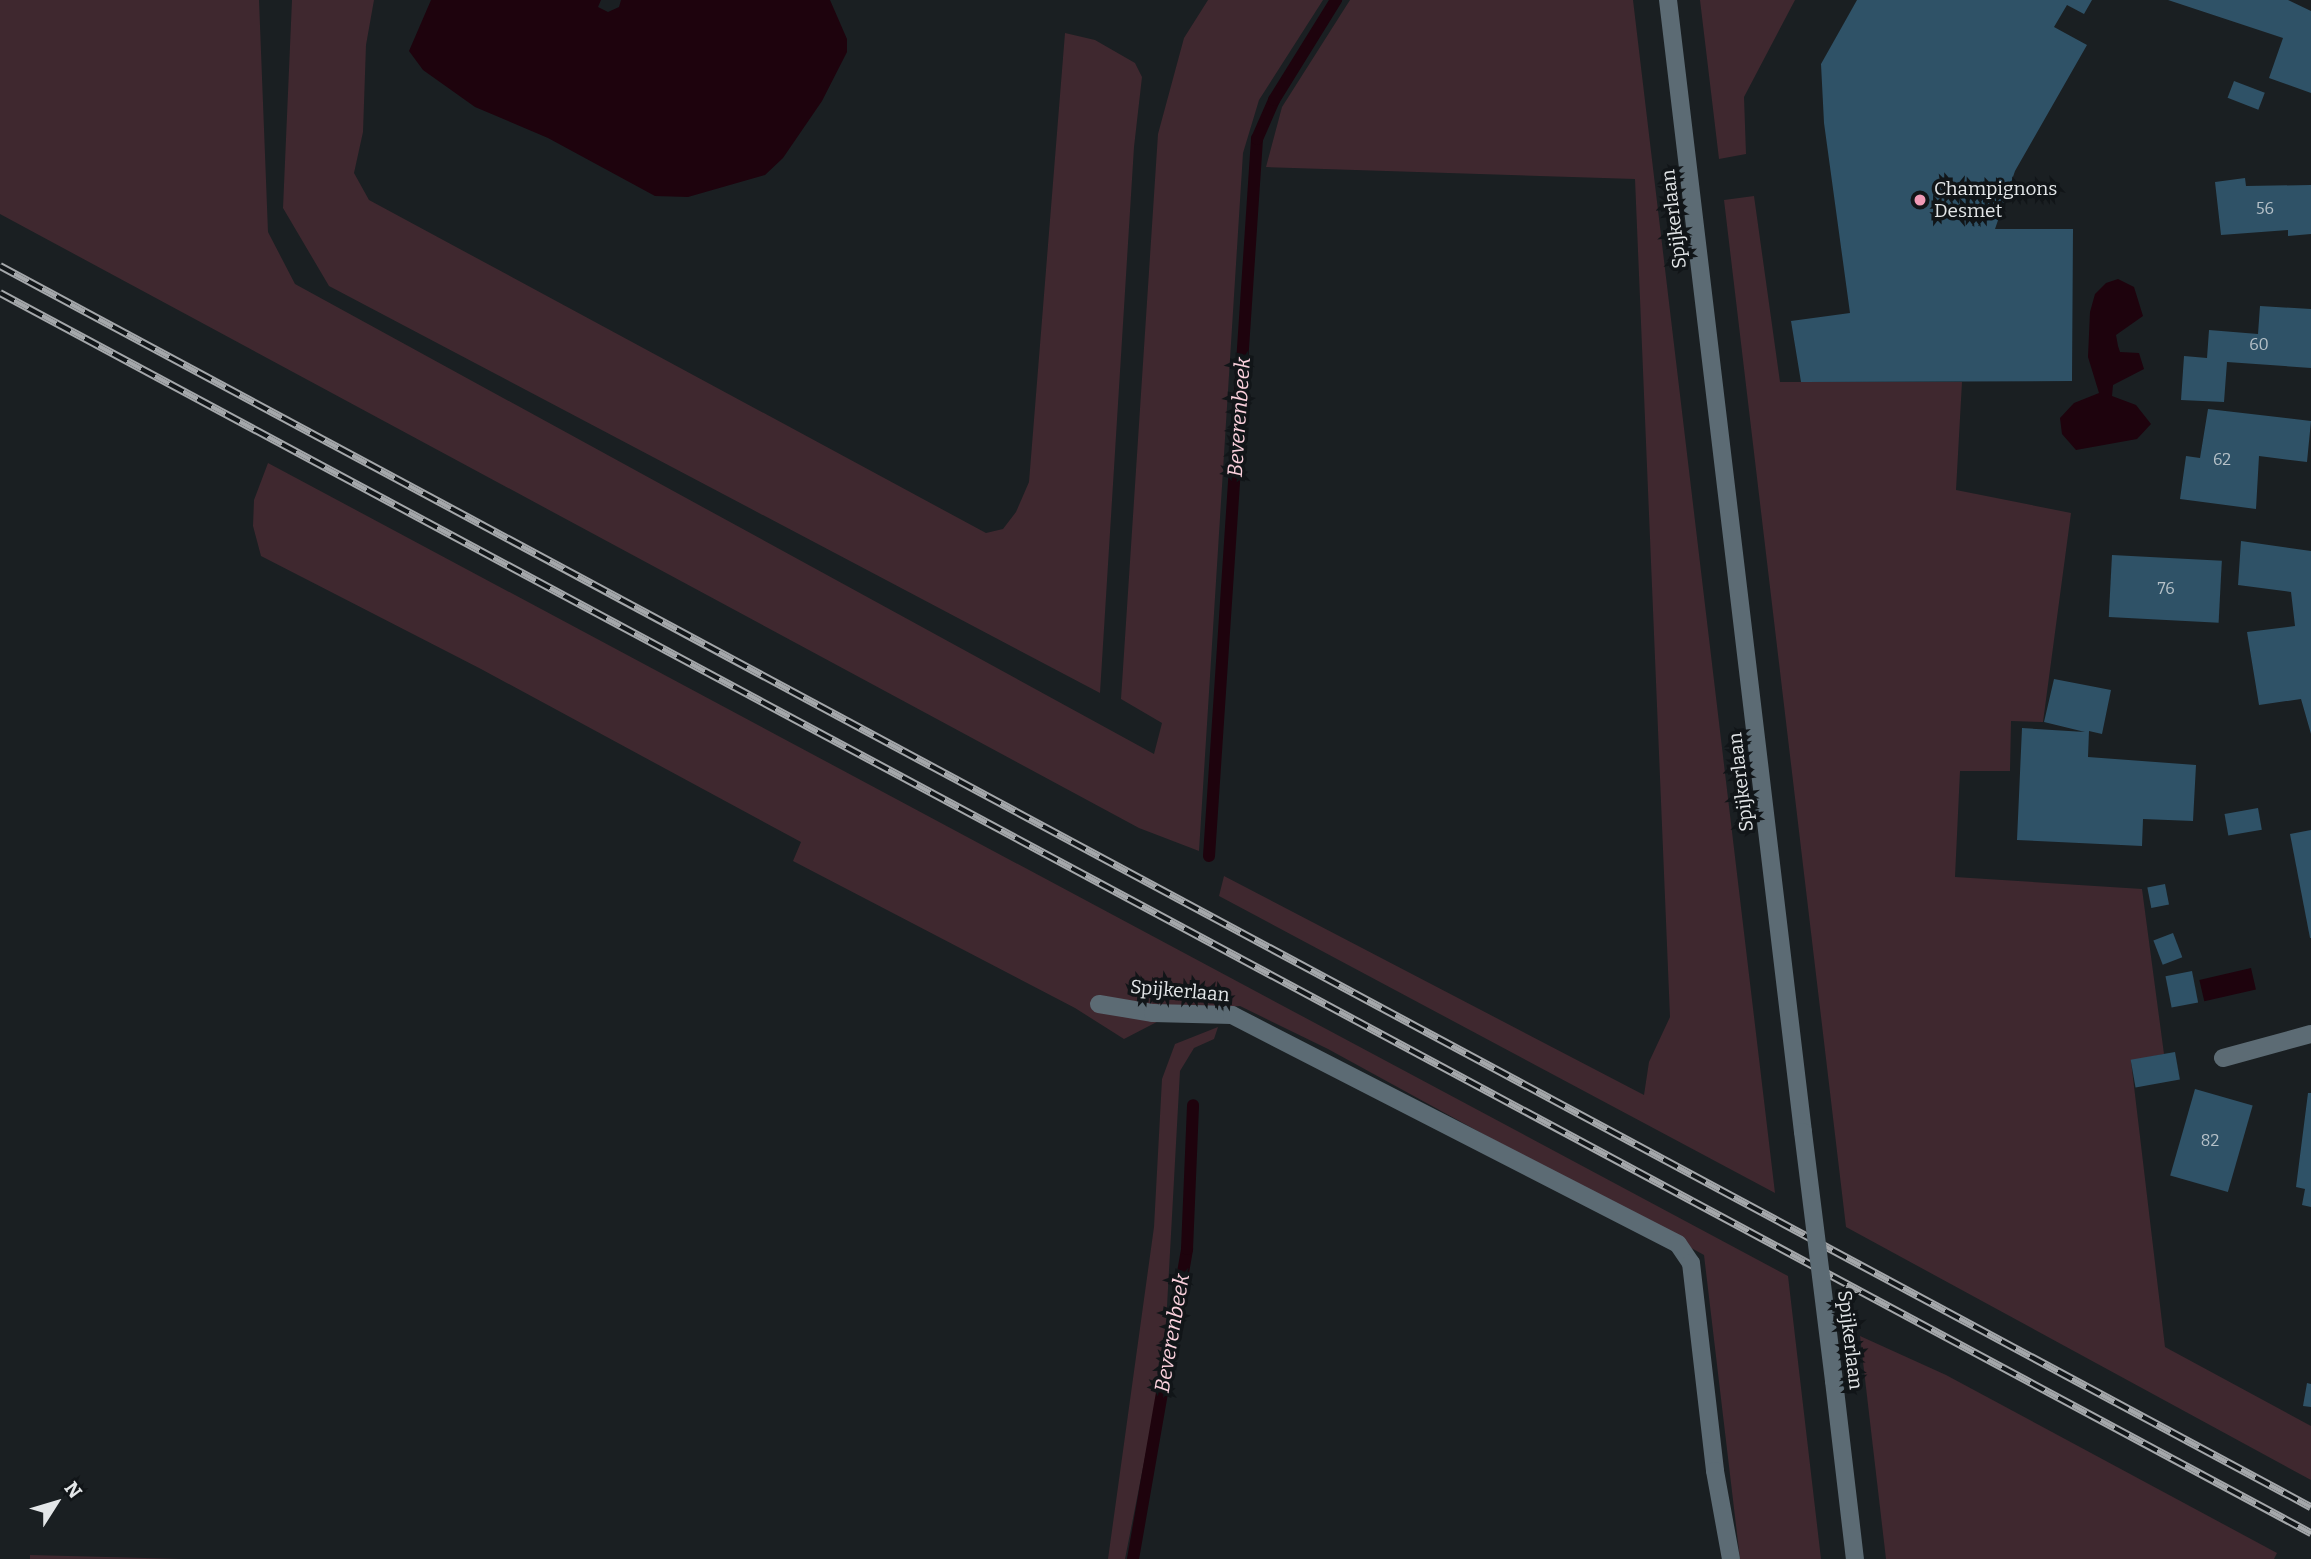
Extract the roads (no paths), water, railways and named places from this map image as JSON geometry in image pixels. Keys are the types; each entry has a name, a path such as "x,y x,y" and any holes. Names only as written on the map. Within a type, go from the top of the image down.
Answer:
{"street":[{"name":"Spijkerlaan","path":"1668,0 1855,1559"},
{"name":"Spijkerlaan","path":"1099,1004 1153,1013 1232,1015 1678,1244 1691,1263 1715,1471 1731,1559"},
{"path":"2223,1058 2311,1034"}],"waterway":[{"name":"Beverenbeek","path":"1209,856 1257,139 1274,100 1336,0"},
{"name":"Beverenbeek","path":"1133,1559 1187,1249 1193,1105"}],"railway":[{"path":"0,266 2311,1507"},
{"path":"0,293 2311,1533"}],"place":[{"name":"Champignons Desmet","path":"1920,200"}]}
